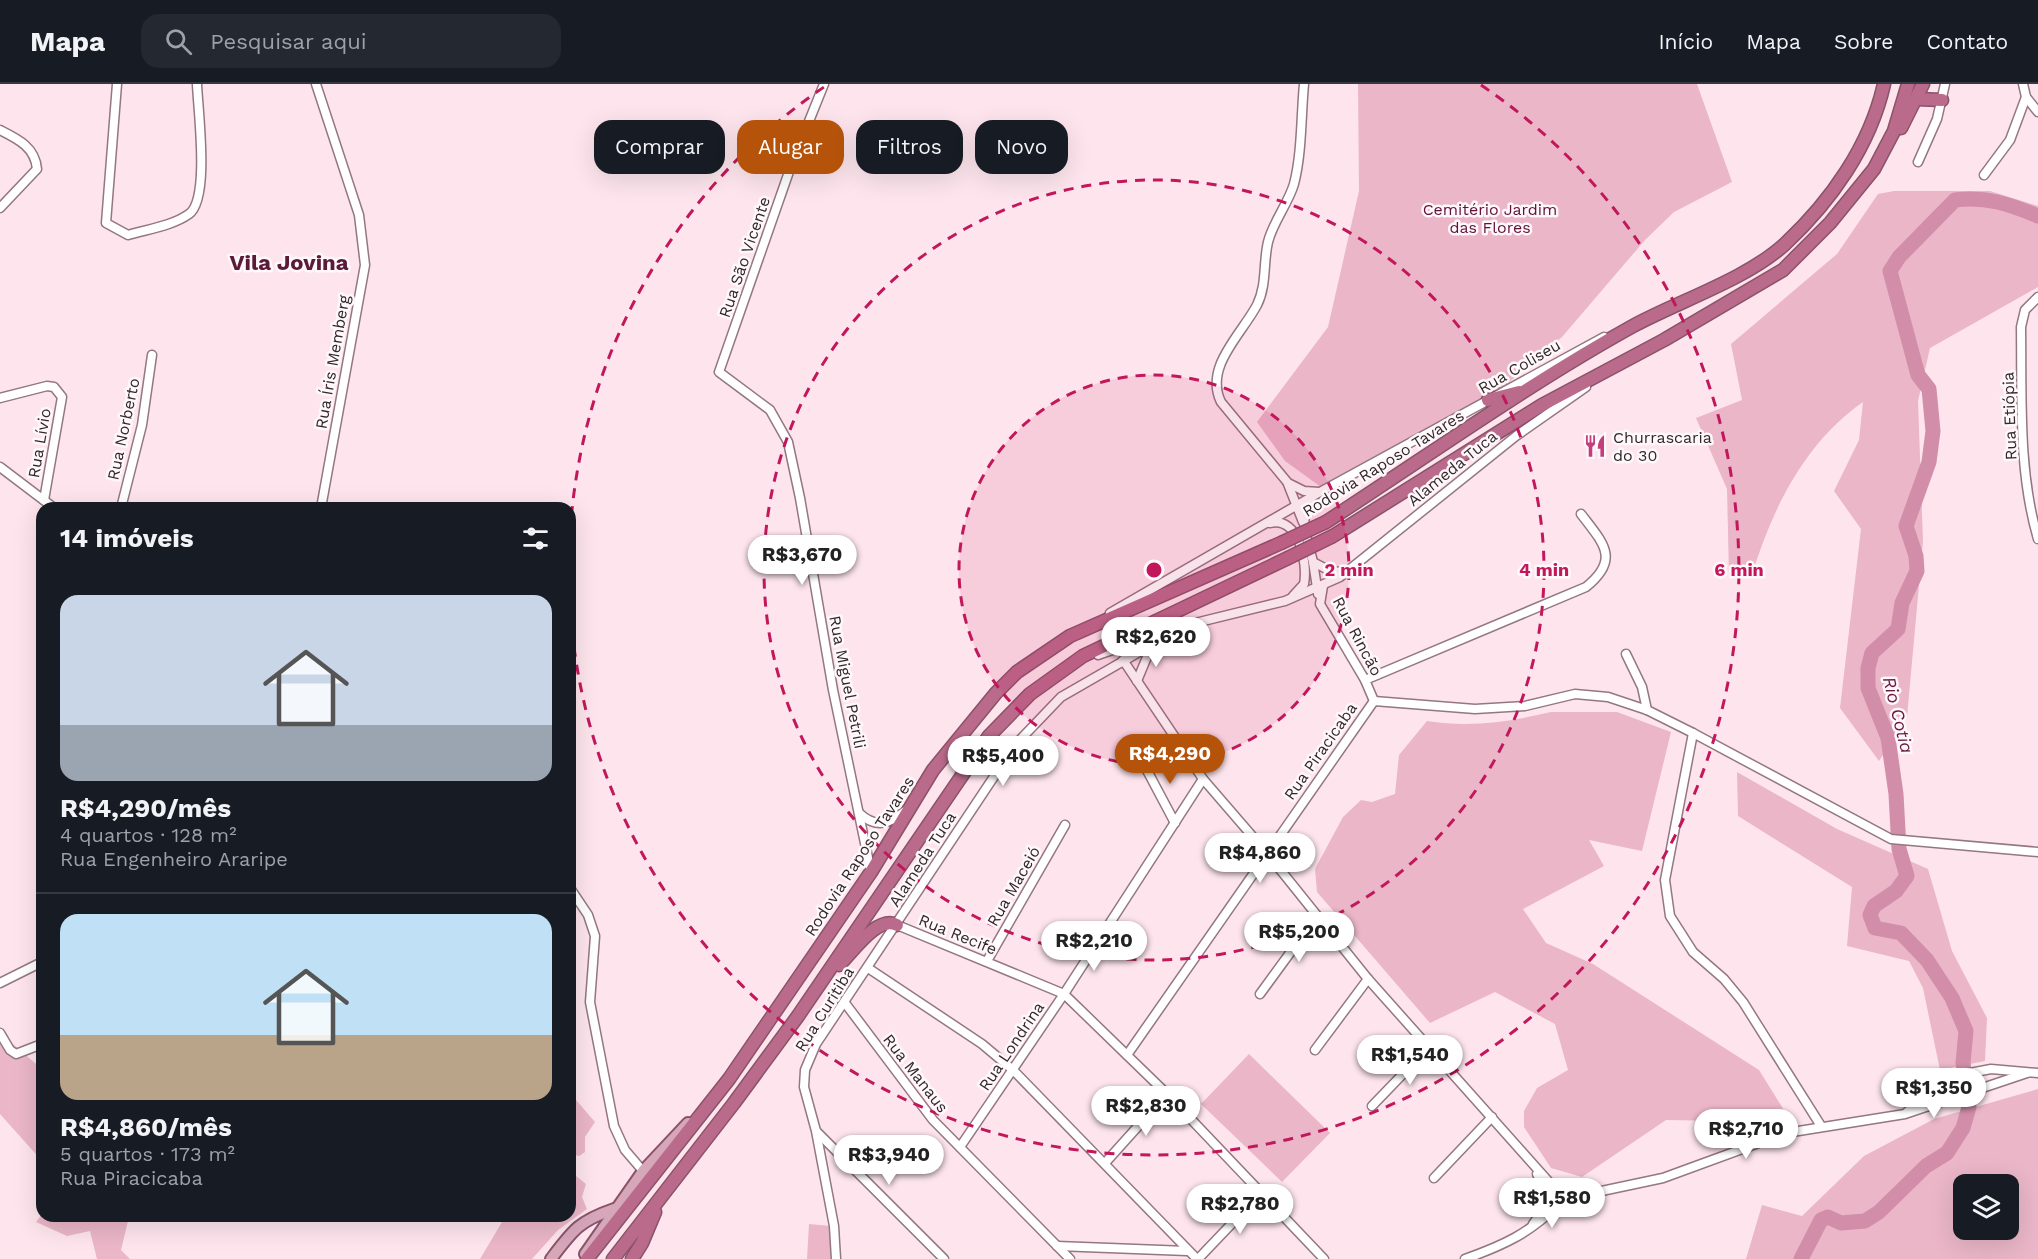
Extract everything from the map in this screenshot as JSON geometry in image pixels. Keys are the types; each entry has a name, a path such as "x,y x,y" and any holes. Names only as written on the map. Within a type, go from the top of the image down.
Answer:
{"highway":[{"name":"Rodovia Raposo Tavares","path":"587,1259 729,1079 871,872 946,752 1017,672 1070,636 1326,522 1633,326 1752,267 1784,246 1807,221 1854,161 1870,128 1884,84"},
{"name":"Rodovia Raposo Tavares","path":"613,1259 734,1103 823,980 989,736 1014,708 1056,673 1108,642 1333,536 1542,405 1608,371 1783,270 1830,223 1874,169 1894,131 1908,84"},
{"path":"1874,169 1894,141 1923,84"},
{"path":"1917,99 1942,100"},
{"path":"1488,400 1532,389"},
{"path":"823,980 881,924 891,922 897,925"},
{"path":"632,1259 642,1244 660,1200"}],"main road":[{"path":"582,1259 614,1209 644,1171 729,1079"},
{"path":"551,1259 579,1225 588,1218 614,1209"}],"street":[{"path":"117,84 106,223 128,235 177,220 191,213 199,201 201,182 197,84"},
{"name":"Rua Íris Memberg","path":"316,84 359,215 364,265 322,502"},
{"name":"Rua São Vicente","path":"719,372 791,166 824,84"},
{"path":"1301,595 1320,604 1320,587 1304,525 1289,487 1221,402 1216,392 1216,378 1222,360 1258,303 1264,285 1268,243 1295,180 1304,84"},
{"path":"1918,162 1942,100 1945,84"},
{"path":"2023,84 2026,97 2038,112"},
{"path":"1984,175 2010,140 2026,97"},
{"path":"0,130 20,140 31,150 36,159 37,169 30,179 0,208"},
{"name":"Rua Etiópia","path":"2038,297 2025,310 2021,337 2023,451 2031,515 2038,539"},
{"name":"Rua Coliseu","path":"1070,636 1316,494 1587,345 1633,326"},
{"name":"Rua Norberto","path":"123,502 142,425 152,355"},
{"name":"Alameda Tuca","path":"1056,673 1099,654 1186,625 1286,601 1320,587 1349,571 1516,436 1608,371"},
{"name":"Rua Miguel Petrili","path":"719,372 770,410 788,442 800,498 833,690 871,872"},
{"name":"Rua Lívio","path":"0,398 47,386 59,391 62,397 44,500"},
{"path":"0,467 46,502"},
{"path":"1289,487 1316,494 1307,505 1304,525"},
{"path":"1286,512 1289,487"},
{"path":"1365,680 1586,586 1599,577 1607,563 1606,552 1581,514"},
{"path":"1264,525 1278,521 1290,526 1304,560 1304,584 1299,592 1286,601"},
{"path":"1313,562 1332,572 1349,571"},
{"name":"Rua Rincão","path":"1320,604 1365,680 1374,700"},
{"name":"Alameda Tuca","path":"897,925 1015,745 1062,697 1186,625"},
{"path":"1137,681 1154,644"},
{"path":"1626,654 1642,687 1647,710"},
{"path":"1124,660 1203,779 1266,852 1368,979 1532,1163 1557,1197"},
{"path":"1374,700 1475,710 1525,706 1589,694 1608,697 1647,710 1693,733 1891,839 1914,843 2038,852"},
{"name":"Rua Piracicaba","path":"1127,1055 1266,852 1374,700"},
{"path":"1693,733 1665,880 1670,916 1693,952 1724,980 1743,1002 1821,1126"},
{"path":"1141,759 1175,823"},
{"name":"Rua Londrina","path":"960,1147 1064,994 1203,779"},
{"path":"859,813 869,822 886,823 894,820 914,803"},
{"name":"Rua Maceió","path":"987,961 1065,825"},
{"path":"576,897 588,915 595,936 590,1002 614,1126 625,1150 644,1171"},
{"path":"1260,994 1317,916"},
{"name":"Rua Recife","path":"897,925 1064,994 1167,1094 1324,1259"},
{"name":"Rua Curitiba","path":"836,1259 834,1226 816,1131 804,1087 805,1070 816,1044 897,925"},
{"path":"0,983 36,965"},
{"path":"868,968 982,1044 1013,1070 1197,1259 1262,1192"},
{"path":"1315,1050 1368,979"},
{"name":"Rua Manaus","path":"845,1003 933,1120 1070,1259"},
{"path":"0,1033 10,1050 16,1054 36,1046"},
{"path":"1372,1106 1429,1047"},
{"path":"1905,1114 1954,1077 1991,1069 2038,1073"},
{"path":"1465,1259 1505,1245 1528,1232 1557,1197 1650,1182 1759,1141 1821,1126 1905,1114 2026,1073"},
{"path":"1106,1163 1167,1094"},
{"path":"1434,1178 1492,1117"},
{"path":"816,1131 944,1259"},
{"path":"1057,1246 1187,1251"}],"green space":[{"name":"Cemitério Jardim das Flores","path":"1358,84 1697,84 1732,182 1674,212 1645,240 1562,337 1495,394 1321,487 1285,461 1257,422 1328,327 1359,191"},
{"path":"1894,191 1990,191 2038,206 2038,287 1930,348 1918,401 1923,541 1907,717 1879,761 1840,708 1861,529 1834,491 1859,440 1863,402 1823,437 1792,480 1769,528 1751,578 1729,575 1727,489 1696,418 1742,400 1731,344 1837,254 1878,194"},
{"path":"1551,712 1617,712 1671,732 1642,851 1589,840 1604,866 1523,909 1546,943 1593,964 1759,1070 1787,1115 1728,1121 1666,1120 1582,1177 1551,1168 1524,1127 1524,1111 1537,1088 1568,1070 1555,1024 1495,992 1430,1023 1317,892 1315,869 1343,817 1361,800 1372,802 1395,794 1399,755 1427,721 1459,724 1489,723"},
{"path":"1737,772 1837,829 1928,869 1952,951 1987,1018 1985,1061 1940,1070 1923,988 1909,961 1847,946 1852,887 1738,816"},
{"path":"0,1033 36,1064 36,1154 0,1114"},
{"path":"1249,1054 1330,1133 1282,1182 1201,1104"},
{"path":"2038,1089 2038,1259 1746,1259 1762,1205 1802,1216 1864,1156 1934,1119"},
{"path":"576,1100 595,1122 585,1137 585,1152 576,1155"},
{"path":"576,1176 586,1184 582,1197 587,1209 576,1217"},
{"path":"36,1222 128,1222 121,1250 130,1259 97,1259 90,1231 67,1236"},
{"path":"502,1222 569,1222 558,1230 532,1259 480,1259"},
{"path":"809,1224 831,1226 832,1259 807,1259"}],"waterway":[{"name":"Rio Cotia","path":"1801,1259 1821,1220 1828,1217 1841,1223 1865,1221 1879,1212 1926,1166 1947,1153 1963,1128 1969,1107 1963,1063 1966,1031 1952,998 1927,960 1901,933 1875,928 1870,915 1874,906 1896,891 1907,876 1899,849 1896,794 1888,738 1868,688 1868,668 1872,653 1898,629 1902,603 1917,571 1916,556 1906,526 1929,462 1933,431 1929,389 1918,375 1890,271 1899,257 1955,200 1977,199 1997,202 2038,216"}],"place":[{"name":"Churrascaria do 30","path":"1595,446"}],"district":[{"name":"Vila Jovina","path":"289,262"}]}
